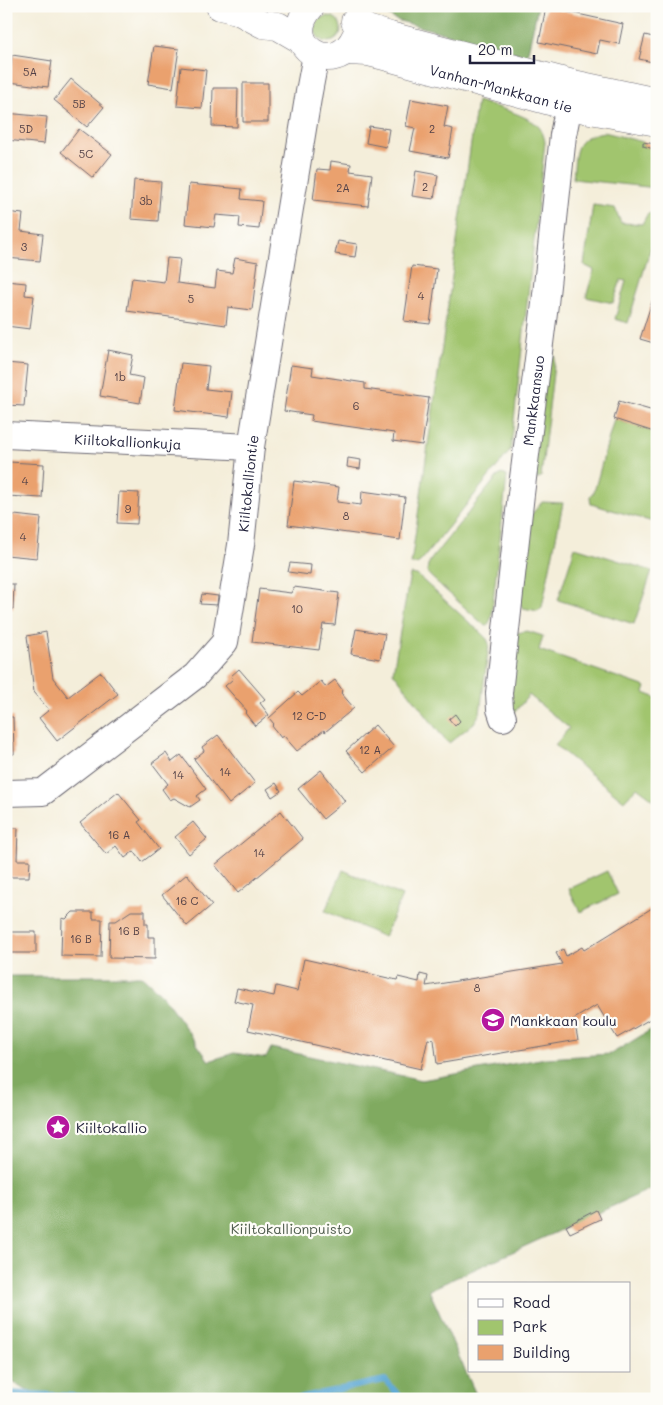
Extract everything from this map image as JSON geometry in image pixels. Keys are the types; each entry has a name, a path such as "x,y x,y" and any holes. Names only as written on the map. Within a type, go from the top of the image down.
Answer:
{"main road":[{"path":"229,8 264,6 296,9 311,6"},
{"path":"309,48 300,27 304,14 311,6"},
{"path":"229,8 263,24 278,26 309,48"},
{"path":"347,51 356,38 357,27 350,14"},
{"name":"Vanhan-Mankkaan tie","path":"350,14 367,29 657,122"},
{"name":"Vanhan-Mankkaan tie","path":"309,48 326,58 336,57 347,51 368,52 571,95 657,102"}],"street":[{"name":"Kiiltokalliontie","path":"6,793 43,792 195,676 225,642 241,545 251,447 309,92 309,48"},
{"name":"Mankkaansuo","path":"502,718 499,693 521,494 545,304 562,135 571,95"},
{"name":"Kiiltokallionkuja","path":"6,435 251,447"}],"green space":[{"path":"377,6 538,6 527,56 396,20"},
{"path":"328,16 337,20 341,29 337,38 328,42 319,38 315,29 319,20"},
{"path":"477,101 510,111 534,123 541,130 545,142 511,447 509,452 421,561 417,564 411,564"},
{"path":"604,132 643,142 643,146 654,149 655,144 657,145 657,188 573,179 576,154 581,142 594,134"},
{"path":"593,205 615,208 621,223 642,224 648,213 657,215 657,237 654,237 628,323 615,319 626,281 621,280 613,303 586,297 594,270 584,265"},
{"path":"546,355 555,356 541,477 533,479"},
{"path":"614,419 657,433 657,523 591,504 590,497 594,492"},
{"path":"502,474 507,476 491,619 487,626 430,576 427,569 432,558 497,477"},
{"path":"542,502 563,503 542,607 538,611 523,608 519,603 530,516"},
{"path":"575,547 652,571 634,624 558,600"},
{"path":"410,574 417,575 482,634 489,644 480,713 474,723 449,743 393,672"},
{"path":"527,631 543,636 539,650 646,687 644,693 657,698 657,802 637,787 624,801 555,745 569,728 529,695 514,713 510,706 517,633"},
{"path":"343,870 402,896 384,937 325,911"},
{"path":"607,871 618,894 580,912 569,889"},
{"name":"Kiiltokallionpuisto","path":"6,976 142,976 163,996 209,1061 234,1053 266,1058 271,1048 422,1080 546,1058 611,1054 657,1026 657,1186 429,1290 478,1399 46,1399 6,1379"}],"building":[{"path":"546,7 623,24 619,44 600,40 597,54 539,42"},
{"path":"645,35 657,38 657,63 639,59"},
{"path":"154,46 179,49 173,88 148,84"},
{"path":"12,55 52,61 48,87 9,82"},
{"path":"181,67 206,70 202,108 177,106"},
{"path":"71,79 104,107 87,127 54,100"},
{"path":"243,83 268,83 268,122 243,122"},
{"path":"213,88 238,88 237,127 212,126"},
{"path":"411,99 448,106 444,127 453,129 448,158 410,151 415,128 406,126"},
{"path":"6,113 47,117 44,144 6,140"},
{"path":"369,126 389,129 386,147 366,143"},
{"path":"79,129 112,154 93,178 61,152"},
{"path":"643,142 655,144 654,149 643,146"},
{"path":"331,161 351,164 350,171 372,174 368,206 313,200 317,169 330,170"},
{"path":"416,171 438,175 434,199 412,196"},
{"path":"134,180 161,182 158,221 131,219"},
{"path":"189,184 242,189 241,199 262,201 259,229 239,227 240,217 216,215 214,227 185,224"},
{"path":"6,212 23,214 21,231 43,234 40,261 6,258"},
{"path":"338,241 357,244 355,257 335,254"},
{"path":"167,258 180,259 177,283 215,288 217,271 232,273 235,258 258,262 252,310 228,307 226,325 127,311 132,278 164,282"},
{"path":"412,266 437,269 430,324 404,321"},
{"path":"6,281 26,283 25,295 34,296 30,329 6,326"},
{"path":"657,286 657,344 640,339"},
{"path":"108,350 133,355 129,375 144,378 140,403 100,396"},
{"path":"6,363 28,365 24,406 6,405"},
{"path":"181,363 209,366 206,389 232,392 229,417 175,410"},
{"path":"291,365 313,368 312,375 365,383 365,389 429,398 422,445 393,441 394,433 311,421 312,415 284,411"},
{"path":"619,401 657,412 657,433 614,419"},
{"path":"348,458 361,460 360,469 347,467"},
{"path":"9,462 44,464 42,498 7,496"},
{"path":"294,481 339,487 337,502 361,505 362,491 405,497 400,540 288,525"},
{"path":"119,492 139,493 137,524 117,523"},
{"path":"6,514 41,518 37,558 6,555"},
{"path":"290,563 311,565 310,575 288,572"},
{"path":"6,584 14,584 13,609 6,609"},
{"path":"294,587 339,593 335,625 323,624 319,650 252,642 259,589 291,593"},
{"path":"202,594 218,596 217,605 200,604"},
{"path":"356,629 385,634 380,659 351,654"},
{"path":"46,632 53,678 68,697 101,672 118,694 57,741 39,718 49,710 34,692 27,636"},
{"path":"239,669 265,699 260,703 269,715 255,726 245,713 247,711 225,686 233,679 231,676"},
{"path":"335,680 343,691 341,693 354,708 325,732 324,730 297,751 284,736 281,738 272,726 274,724 269,718 298,692 302,696 321,681 326,687"},
{"path":"455,714 460,721 455,726 449,719"},
{"path":"6,717 13,717 14,754 6,755"},
{"path":"375,725 394,747 365,772 346,751"},
{"path":"218,735 255,783 229,804 194,759 204,751 202,747"},
{"path":"166,753 172,762 181,755 206,789 197,796 200,800 190,807 174,798 170,800 162,789 168,784 152,763"},
{"path":"321,770 345,801 323,819 298,789"},
{"path":"276,783 281,791 272,797 267,789"},
{"path":"118,792 141,820 138,822 159,849 142,862 134,851 125,858 116,846 106,854 80,823"},
{"path":"281,811 303,839 238,893 215,865"},
{"path":"193,822 207,839 189,854 175,837"},
{"path":"6,828 18,828 17,860 30,860 29,877 6,877"},
{"path":"187,874 212,905 187,926 162,895"},
{"path":"657,905 657,1015 617,1038 597,1005 574,1019 578,1040 437,1064 434,1040 428,1039 421,1069 248,1030 253,1005 234,1001 237,988 274,996 276,986 297,991 304,959 397,980 398,977 419,982 420,974 428,976 426,986 562,964 556,953 563,949 566,956 582,947 584,950"},
{"path":"131,911 145,911 148,937 155,937 155,959 109,958 110,921 116,921"},
{"path":"73,912 93,912 93,919 102,919 101,957 61,956 62,918 66,919"},
{"path":"6,932 36,932 36,953 6,953"},
{"path":"596,1210 600,1219 570,1233 566,1226"}],"waterway":[{"path":"293,1399 385,1380 402,1399"},
{"path":"6,1393 141,1399"}],"place":[{"name":"Mankkaan koulu","path":"493,1020"},
{"name":"Kiiltokallio","path":"58,1127"}]}
